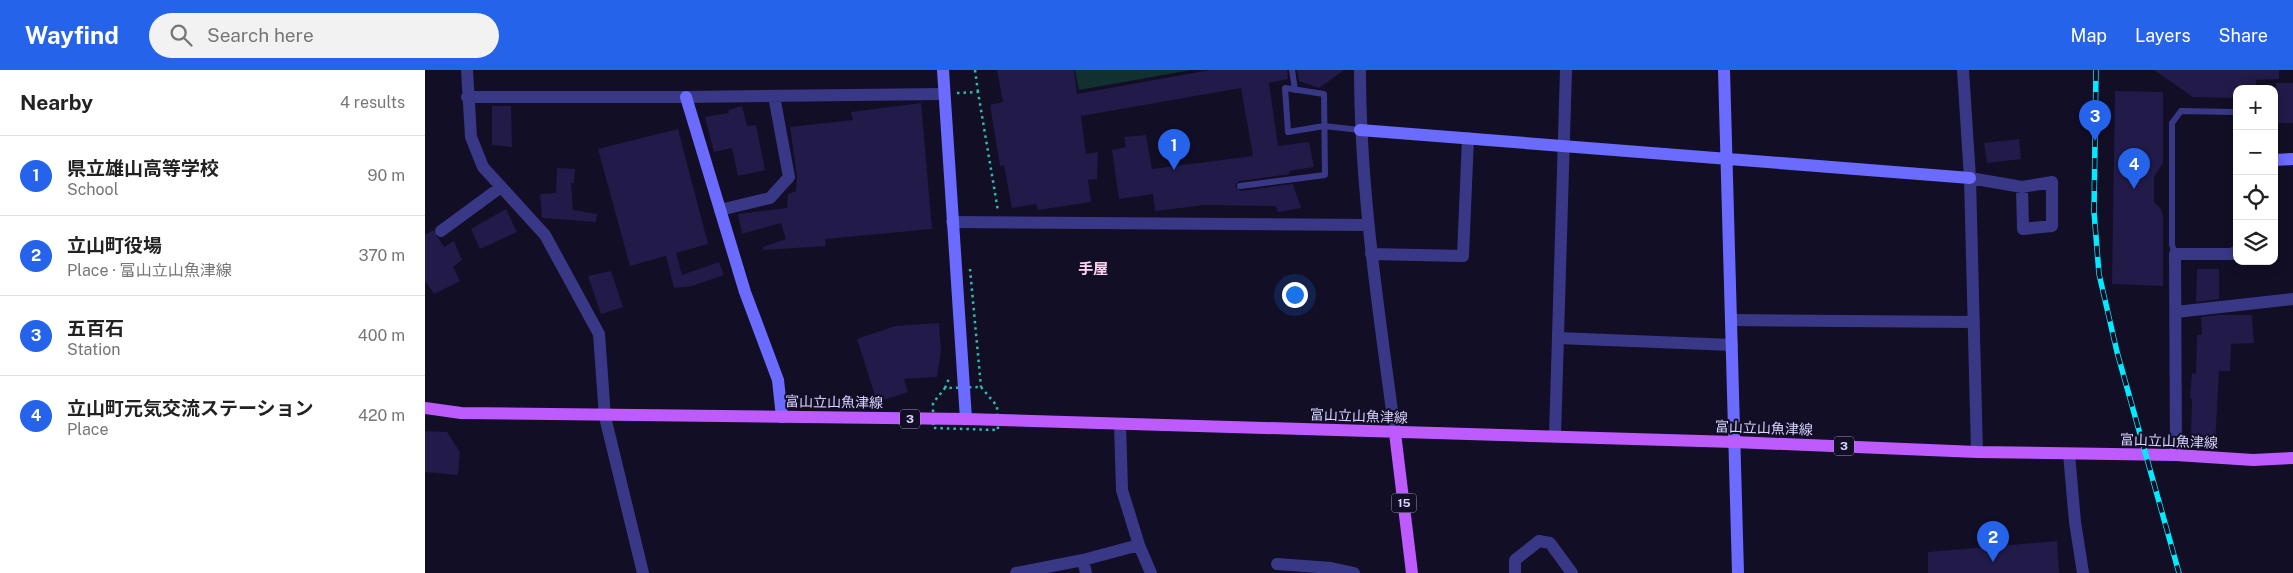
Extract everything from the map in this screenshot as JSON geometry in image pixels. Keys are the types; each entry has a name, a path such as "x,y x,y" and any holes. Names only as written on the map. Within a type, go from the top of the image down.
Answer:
{"main road":[{"name":"富山立山魚津線","path":"425,408 461,414 605,417 966,419 1395,433 1555,436 1977,452 2176,455 2253,460 2293,458"},
{"name":"15","path":"1395,433 1412,573"}],"street":[{"path":"467,70 467,98 471,137 483,166 545,235 599,334 605,417 643,573"},
{"path":"943,70 950,93 952,222 966,419"},
{"path":"1360,70 1360,130 1367,225 1395,433"},
{"path":"1555,436 1566,70"},
{"path":"1724,70 1738,573"},
{"path":"1963,70 1970,178 1977,452"},
{"path":"467,98 686,98 950,93"},
{"path":"720,210 770,198 789,177 774,96"},
{"path":"686,98 745,292 778,380 783,417"},
{"path":"1360,130 1970,178 2022,187"},
{"path":"1371,254 1463,256 1468,138"},
{"path":"2278,160 2293,160"},
{"path":"441,231 501,187"},
{"path":"952,222 1367,225"},
{"path":"2176,455 2175,254 2233,253"},
{"path":"2175,312 2293,299"},
{"path":"1731,320 1974,322"},
{"path":"1558,338 1731,345"},
{"path":"1120,424 1122,490 1139,545 1151,573"},
{"path":"2069,454 2075,522 2083,573"},
{"path":"1515,573 1515,560 1539,541 1550,543 1572,573"},
{"path":"1016,573 1083,560 1139,545"},
{"path":"1083,560 1086,573"},
{"path":"1277,564 1331,568 1354,573"}],"lane":[{"path":"1292,70 1295,90"},
{"path":"1240,186 1325,175 1324,126 1324,94 1285,88 1288,132 1324,126 1360,130"},
{"path":"2175,254 2171,245 2172,123 2181,111 2233,112"}],"path":[{"path":"975,70 1000,222"},
{"path":"950,93 979,92"}],"green space":[{"path":"1075,70 1191,70 1079,90"}],"building":[{"path":"997,70 1074,70 1077,94 1210,70 1287,70 1288,79 1269,83 1278,146 1309,142 1314,167 1289,171 1290,174 1239,181 1235,186 1241,191 1293,184 1301,208 1278,212 1276,206 1205,205 1155,211 1153,194 1119,199 1112,150 1126,147 1124,137 1146,135 1152,169 1253,156 1241,88 1081,116 1086,154 1098,152 1097,179 1088,180 1091,202 1038,210 1036,204 1012,208 1004,165 1000,166 990,105 1003,102"},
{"path":"1297,70 1344,70 1319,88 1299,81"},
{"path":"2154,70 2279,70 2279,79 2256,80 2256,85 2233,85 2233,98 2193,97"},
{"path":"2276,83 2293,83 2293,123 2278,123 2278,85"},
{"path":"2115,91 2163,92 2163,163 2154,177 2154,202 2161,209 2163,216 2163,286 2112,284"},
{"path":"921,103 932,229 825,239 826,246 763,250 763,247 786,239 781,223 742,234 738,214 787,208 788,194 796,191 797,176 790,127 853,120 851,112"},
{"path":"492,106 511,106 512,147 492,145"},
{"path":"742,106 747,126 756,125 765,170 738,176 732,148 714,152 705,117 729,113 728,110"},
{"path":"678,129 708,244 676,253 682,275 719,262 724,275 692,286 674,288 666,256 630,266 598,149"},
{"path":"2019,139 2021,159 1987,163 1984,143"},
{"path":"557,168 575,169 574,183 571,183 573,210 597,214 596,222 542,218 540,194 556,193"},
{"path":"506,209 517,232 480,249 471,229"},
{"path":"433,230 444,247 454,241 462,260 453,267 460,281 434,294 425,281 425,235"},
{"path":"2197,269 2219,269 2219,299 2196,302"},
{"path":"611,271 623,307 601,314 588,276"},
{"path":"2252,315 2254,343 2231,344 2230,371 2219,371 2215,445 2200,444 2191,436 2192,399 2190,398 2192,373 2196,374 2197,335 2202,335 2201,317"},
{"path":"939,323 941,351 937,377 904,379 908,392 877,402 857,339 895,326"},
{"path":"425,431 447,432 460,452 458,475 425,472"},
{"path":"2057,541 2059,573 1928,573 1928,552"}],"railway":[{"path":"2096,70 2094,212 2099,274 2117,352 2179,573"}],"place":[{"name":"五百石","path":"2095,141"},
{"name":"県立雄山高等学校","path":"1174,170"},
{"name":"立山町元気交流ステーション","path":"2134,189"},
{"name":"立山町役場","path":"1993,562"}],"district":[{"name":"手屋","path":"1093,269"}]}
